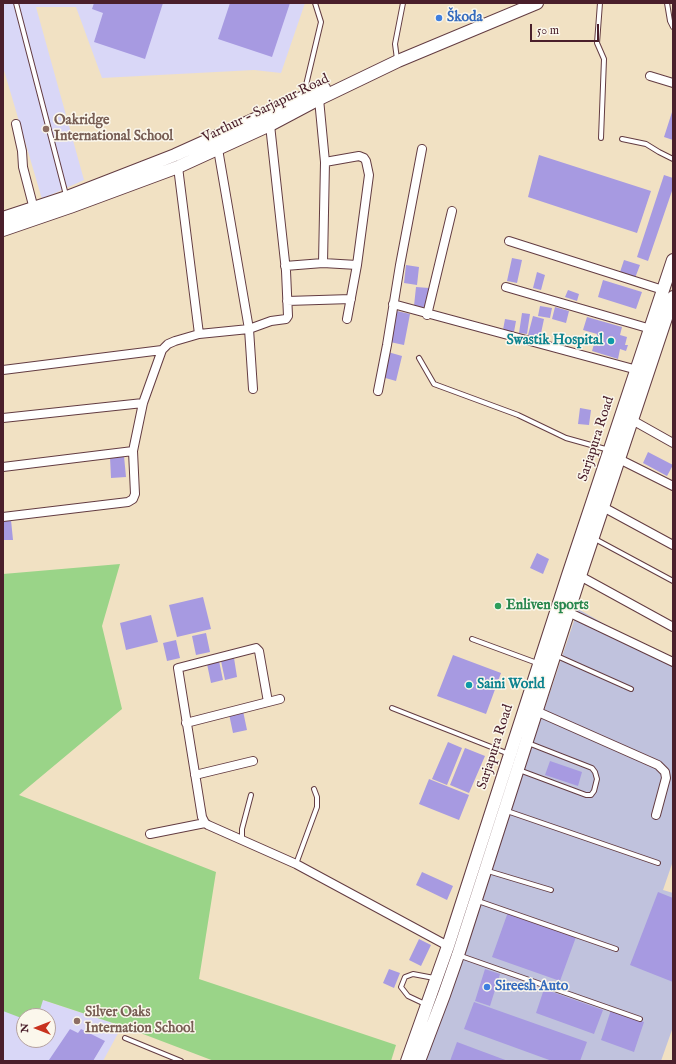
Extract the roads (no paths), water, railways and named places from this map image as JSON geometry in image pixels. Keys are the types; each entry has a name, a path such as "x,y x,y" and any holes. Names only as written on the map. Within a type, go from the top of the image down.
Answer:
{"main road":[{"name":"Varthur - Sarjapur Road","path":"69,202 175,155 307,101 521,3"},
{"name":"Varthur - Sarjapur Road","path":"3,230 35,214 178,167 270,125 307,101 319,99 397,59 537,3"},
{"name":"Varthur - Sarjapur Road","path":"3,218 35,214"},
{"name":"Sarjapura Road","path":"419,1061 458,955 517,770 520,741 539,663 610,450 642,371 668,294 673,260"},
{"name":"Sarjapura Road","path":"407,1061 448,946 510,755 520,741 536,711 632,420 651,329 668,294"},
{"path":"434,984 444,995"}],"street":[{"path":"650,76 673,83"},
{"path":"319,99 325,162 323,264"},
{"path":"16,124 22,151 22,167 35,214"},
{"path":"3,517 128,502 133,499 135,494 133,451 143,403 162,350 175,340 200,334 249,329 271,320 286,319 288,316 288,301 270,125"},
{"path":"218,149 249,329 253,389"},
{"path":"378,391 422,149"},
{"path":"325,162 359,156 364,158 368,164 369,175 357,265 347,319"},
{"path":"178,167 200,334"},
{"path":"427,315 452,211"},
{"path":"509,241 668,294"},
{"path":"285,266 323,264 357,265"},
{"path":"506,287 651,329"},
{"path":"288,301 351,299"},
{"path":"393,304 427,315 642,371"},
{"path":"3,370 162,350"},
{"path":"3,418 143,403"},
{"path":"632,420 673,443"},
{"path":"3,467 133,451"},
{"path":"619,459 673,486"},
{"path":"603,507 673,545"},
{"path":"580,576 673,627"},
{"path":"568,612 673,662"},
{"path":"268,702 259,651 256,648 179,667 177,670 202,817 205,823 296,864 448,946"},
{"path":"186,723 280,699"},
{"path":"536,711 658,765 665,772 666,778 656,815"},
{"path":"195,775 253,761"},
{"path":"150,834 205,823"}],"lane":[{"path":"16,3 69,202"},
{"path":"307,101 306,85 321,22 315,3"},
{"path":"397,59 395,40 403,3"},
{"path":"600,3 597,42 604,59 602,138"},
{"path":"667,3 670,21 673,27"},
{"path":"622,139 646,144 673,159"},
{"path":"419,358 434,384 518,415 566,438 610,450"},
{"path":"592,538 673,580"},
{"path":"472,639 539,663"},
{"path":"554,655 631,690"},
{"path":"392,708 510,755"},
{"path":"517,770 586,795 591,795 594,791 597,779 596,772 592,768 520,741"},
{"path":"296,864 317,807 317,797 314,789"},
{"path":"242,840 242,829 251,795"},
{"path":"504,811 658,863"},
{"path":"485,870 552,890"},
{"path":"475,901 616,949"},
{"path":"458,955 640,1019"},
{"path":"427,1005 408,996 401,987 405,977 413,974 434,984"},
{"path":"125,1038 181,1061"}],"place":[{"name":"Škoda","path":"439,18"},
{"name":"Oakridge International School","path":"46,129"},
{"name":"Swastik Hospital","path":"611,341"},
{"name":"Enliven sports","path":"498,606"},
{"name":"Saini World","path":"469,685"},
{"name":"Sireesh Auto","path":"487,987"},
{"name":"Silver Oaks Internation School","path":"77,1021"}]}
